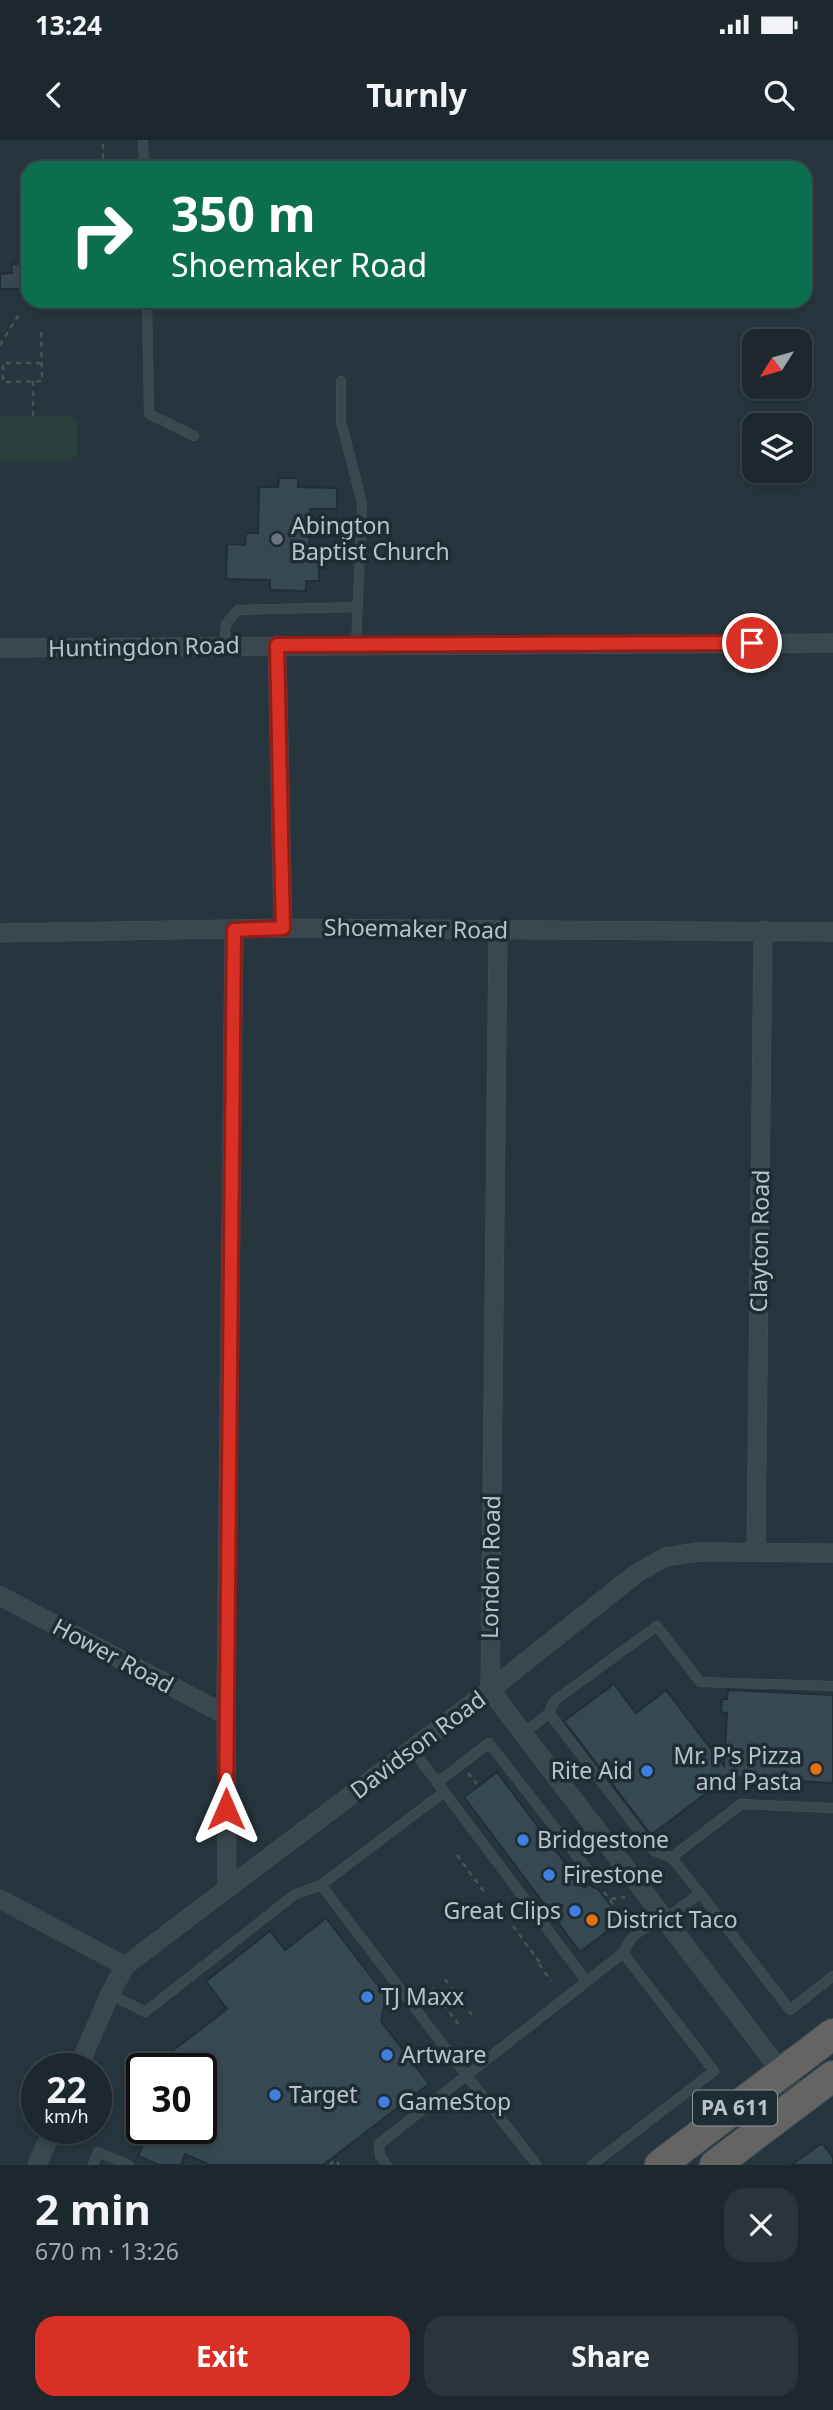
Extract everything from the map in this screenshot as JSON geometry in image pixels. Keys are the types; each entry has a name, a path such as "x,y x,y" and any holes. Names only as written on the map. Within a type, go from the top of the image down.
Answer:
{"highway":[{"name":"PA 611","path":"660,2165 833,2034"},
{"name":"PA 611","path":"715,2165 833,2076"}],"street":[{"name":"Huntingdon Road","path":"0,648 833,643"},
{"path":"277,645 283,928"},
{"name":"Shoemaker Road","path":"0,933 283,928 833,932"},
{"path":"227,1888 226,1716 234,930"},
{"name":"London Road","path":"490,1690 498,930"},
{"name":"Clayton Road","path":"756,1552 763,930"},
{"name":"Davidson Road","path":"84,2053 125,1966 490,1690 636,1573 666,1557 698,1552 833,1553"},
{"name":"Hower Road","path":"0,1596 226,1716"},
{"path":"490,1690 803,2099"},
{"path":"0,1899 125,1966"},
{"path":"37,2165 46,2144"}],"lane":[{"path":"143,140 144,161"},
{"path":"147,308 149,414 194,436"},
{"path":"341,381 341,422 362,503 356,646"},
{"path":"224,646 226,624 238,610 358,607"},
{"path":"523,1734 549,1713 554,1701 657,1626 699,1682 833,1686"},
{"path":"549,1713 654,1852 672,1858 790,2010 833,1976"},
{"path":"437,1783 489,1744 597,1882"},
{"path":"412,1749 587,1982"},
{"path":"110,1994 145,2012 294,1895 321,1885 444,1792"},
{"path":"672,1858 741,1804 833,1808"},
{"path":"321,1885 537,2165"},
{"path":"387,2165 380,2156 379,2144 623,1953 629,1940 700,1893"},
{"path":"592,2165 714,2071 623,1953"},
{"path":"93,2165 98,2152 129,2165"}],"path":[{"path":"103,140 103,161"},
{"path":"0,345 21,311"},
{"path":"41,330 42,381 3,382 3,363 41,363"},
{"path":"33,382 33,416"},
{"path":"457,1855 484,1892"},
{"path":"597,1882 625,1921"},
{"path":"610,1899 625,1897"},
{"path":"513,1926 551,1981"},
{"path":"445,1979 472,2015"},
{"path":"432,1988 459,2025"},
{"path":"332,2165 335,2160 339,2165"}],"green space":[{"path":"0,416 72,416 77,421 77,455 70,461 0,461"}],"building":[{"path":"21,263 21,289 0,289 0,274 12,273 11,264"},
{"name":"Abington Baptist Church","path":"279,478 298,478 298,487 337,488 337,509 310,509 309,559 319,560 319,581 306,581 306,591 270,590 270,580 226,579 227,544 245,545 246,533 258,533 259,487 278,487"},
{"path":"614,1684 636,1713 666,1690 724,1766 727,1713 721,1712 722,1699 727,1699 728,1690 833,1695 833,1783 728,1777 651,1835 564,1721"},
{"path":"497,1772 584,1888 589,1884 598,1889 622,1920 580,1952 464,1797"},
{"path":"326,1918 386,1996 381,2021 429,2084 323,2165 210,2165 185,2154 181,2165 159,2165 138,2156 143,2144 217,2144 217,2053 169,2053 227,2009 206,1981 270,1931 285,1950"},
{"path":"822,2143 833,2157 833,2165 791,2165"}],"place":[{"name":"Abington Baptist Church","path":"277,539"},
{"name":"Mr. P's Pizza and Pasta","path":"816,1769"},
{"name":"Rite Aid","path":"647,1771"},
{"name":"Bridgestone","path":"523,1840"},
{"name":"Firestone","path":"549,1875"},
{"name":"Great Clips","path":"575,1911"},
{"name":"District Taco","path":"592,1920"},
{"name":"TJ Maxx","path":"367,1997"},
{"name":"Artware","path":"387,2055"},
{"name":"Target","path":"275,2095"},
{"name":"GameStop","path":"384,2102"}],"route":[{"path":"226,1809 234,930 283,928 277,645 752,643"}]}
